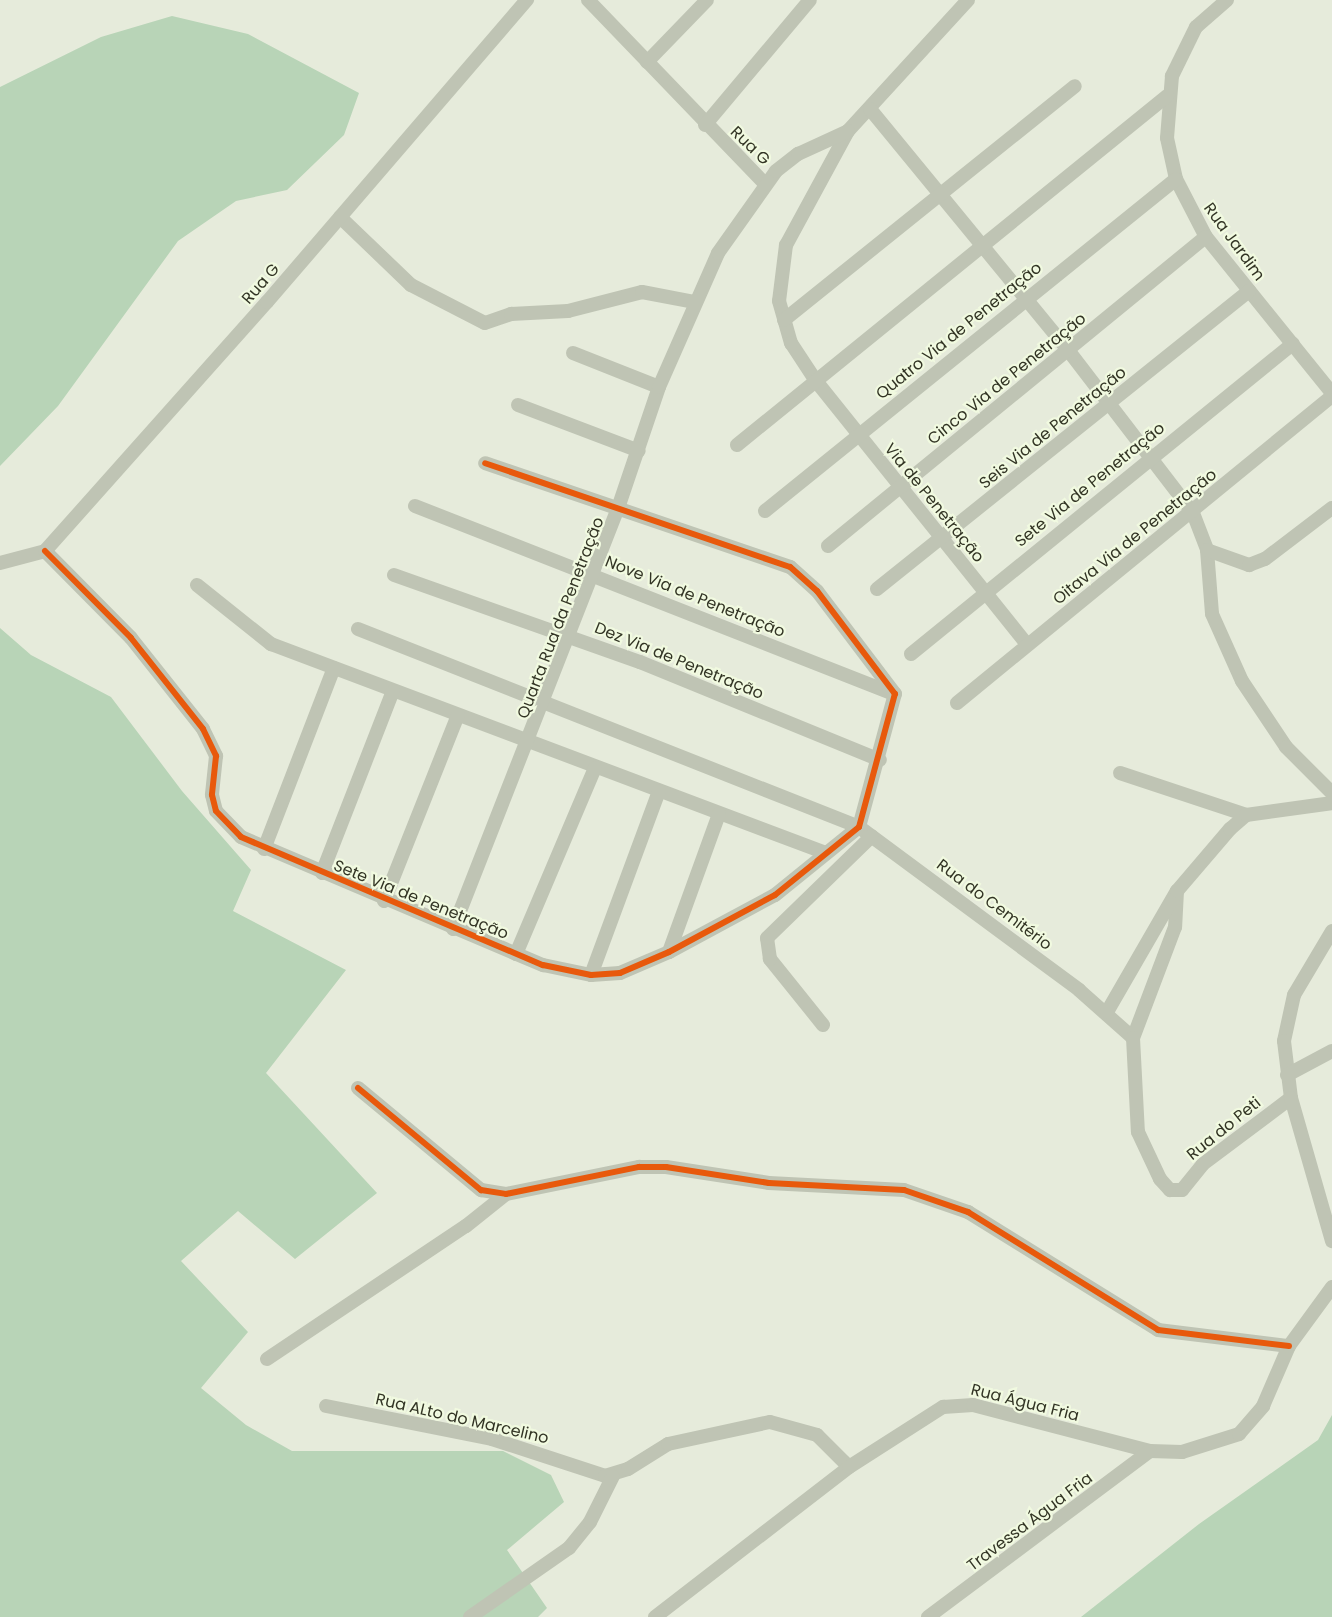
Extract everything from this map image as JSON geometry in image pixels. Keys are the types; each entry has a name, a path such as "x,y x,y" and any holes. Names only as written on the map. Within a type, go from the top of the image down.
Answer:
{"street":[{"name":"Rua G","path":"45,551 340,217 527,0"},
{"name":"Rua G","path":"588,0 705,125 765,184"},
{"path":"647,62 707,0"},
{"path":"705,125 810,0"},
{"name":"Via de Penetração","path":"968,0 848,131 786,245 778,286 791,343 816,381 1027,644"},
{"name":"Rua Jardim","path":"1227,0 1188,39 1167,96 1167,138 1176,179 1206,237 1332,394"},
{"path":"784,320 1076,86"},
{"path":"737,445 1167,96"},
{"path":"870,109 1023,299 1068,350 1151,454 1193,513 1207,550 1212,615 1242,681 1286,747 1332,793"},
{"name":"Quarta Rua da Penetração","path":"453,928 617,510 659,387 718,253 765,184 798,153 848,131"},
{"name":"Quatro Via de Penetração","path":"765,511 857,433 1176,179"},
{"path":"340,217 411,285 485,323 511,314 568,311 642,292 695,302"},
{"name":"Cinco Via de Penetração","path":"828,546 1206,237"},
{"name":"Seis Via de Penetração","path":"877,589 1249,291"},
{"name":"Sete Via de Penetração","path":"911,654 1151,454 1293,344"},
{"path":"573,353 659,387"},
{"name":"Oitava Via de Penetração","path":"957,703 1027,644 1193,513 1332,394"},
{"path":"518,405 639,451"},
{"path":"486,463 617,510 758,554 800,574 895,694 880,760 859,827"},
{"name":"Nove Via de Penetração","path":"415,506 592,573 895,694"},
{"path":"1207,550 1250,565 1265,559 1332,508"},
{"path":"0,563 45,551"},
{"name":"Sete Via de Penetração","path":"45,551 131,638 203,729 216,756 212,795 216,811 241,837 384,901 516,954 591,975 620,973 669,952 775,895 859,827"},
{"name":"Dez Via de Penetração","path":"394,575 568,635 880,760"},
{"path":"197,585 261,639 527,743 826,853"},
{"name":"Rua do Cemitério","path":"358,628 542,699 859,827 1107,1012 1133,1038"},
{"path":"264,849 334,668"},
{"path":"322,873 393,691"},
{"path":"384,901 458,715"},
{"path":"516,954 595,768"},
{"path":"1120,773 1246,815 1332,803"},
{"path":"591,975 659,791"},
{"path":"669,952 720,814"},
{"path":"1107,1012 1178,891 1246,815"},
{"path":"823,1025 771,959 767,938 872,836"},
{"path":"1133,1038 1178,918 1178,891"},
{"path":"1332,931 1304,974 1287,1013 1287,1075 1291,1098 1332,1241"},
{"name":"Rua do Peti","path":"1133,1038 1138,1132 1165,1186 1182,1190 1203,1164 1291,1098"},
{"path":"1287,1075 1332,1051"},
{"path":"358,1088 472,1186 506,1194"},
{"path":"267,1359 506,1194 639,1167 666,1167 770,1183 904,1190 968,1212 1158,1330 1289,1346"},
{"name":"Rua Água Fria","path":"655,1617 849,1467 943,1407 958,1404 1150,1451 1182,1452 1239,1434 1263,1406 1289,1346 1332,1287"},
{"name":"Rua ALto do Marcelino","path":"326,1406 492,1439 613,1476"},
{"path":"470,1617 569,1548 590,1522 613,1476 668,1444 770,1422 817,1435 849,1467"},
{"name":"Travessa Água Fria","path":"928,1617 1150,1451"}],"green space":[{"path":"172,16 248,34 359,93 344,135 287,190 236,201 178,241 58,406 0,466 0,87 101,37"},
{"path":"0,628 31,655 111,697 182,791 251,870 233,911 346,970 266,1073 377,1193 295,1259 238,1211 181,1261 248,1332 201,1388 246,1425 292,1451 503,1451 551,1475 564,1502 507,1550 547,1608 538,1617 0,1617"},
{"path":"1332,1415 1332,1617 1081,1617 1199,1524 1318,1440"}],"cycle path":[{"path":"45,551 131,638 203,729 216,756 212,795 216,811 241,837 543,965 591,975 620,973 669,952 775,895 859,827 895,694 817,591 790,567 485,463"},
{"path":"358,1088 481,1190 506,1194 639,1167 666,1167 769,1183 904,1190 968,1212 1158,1330 1289,1346"}]}
